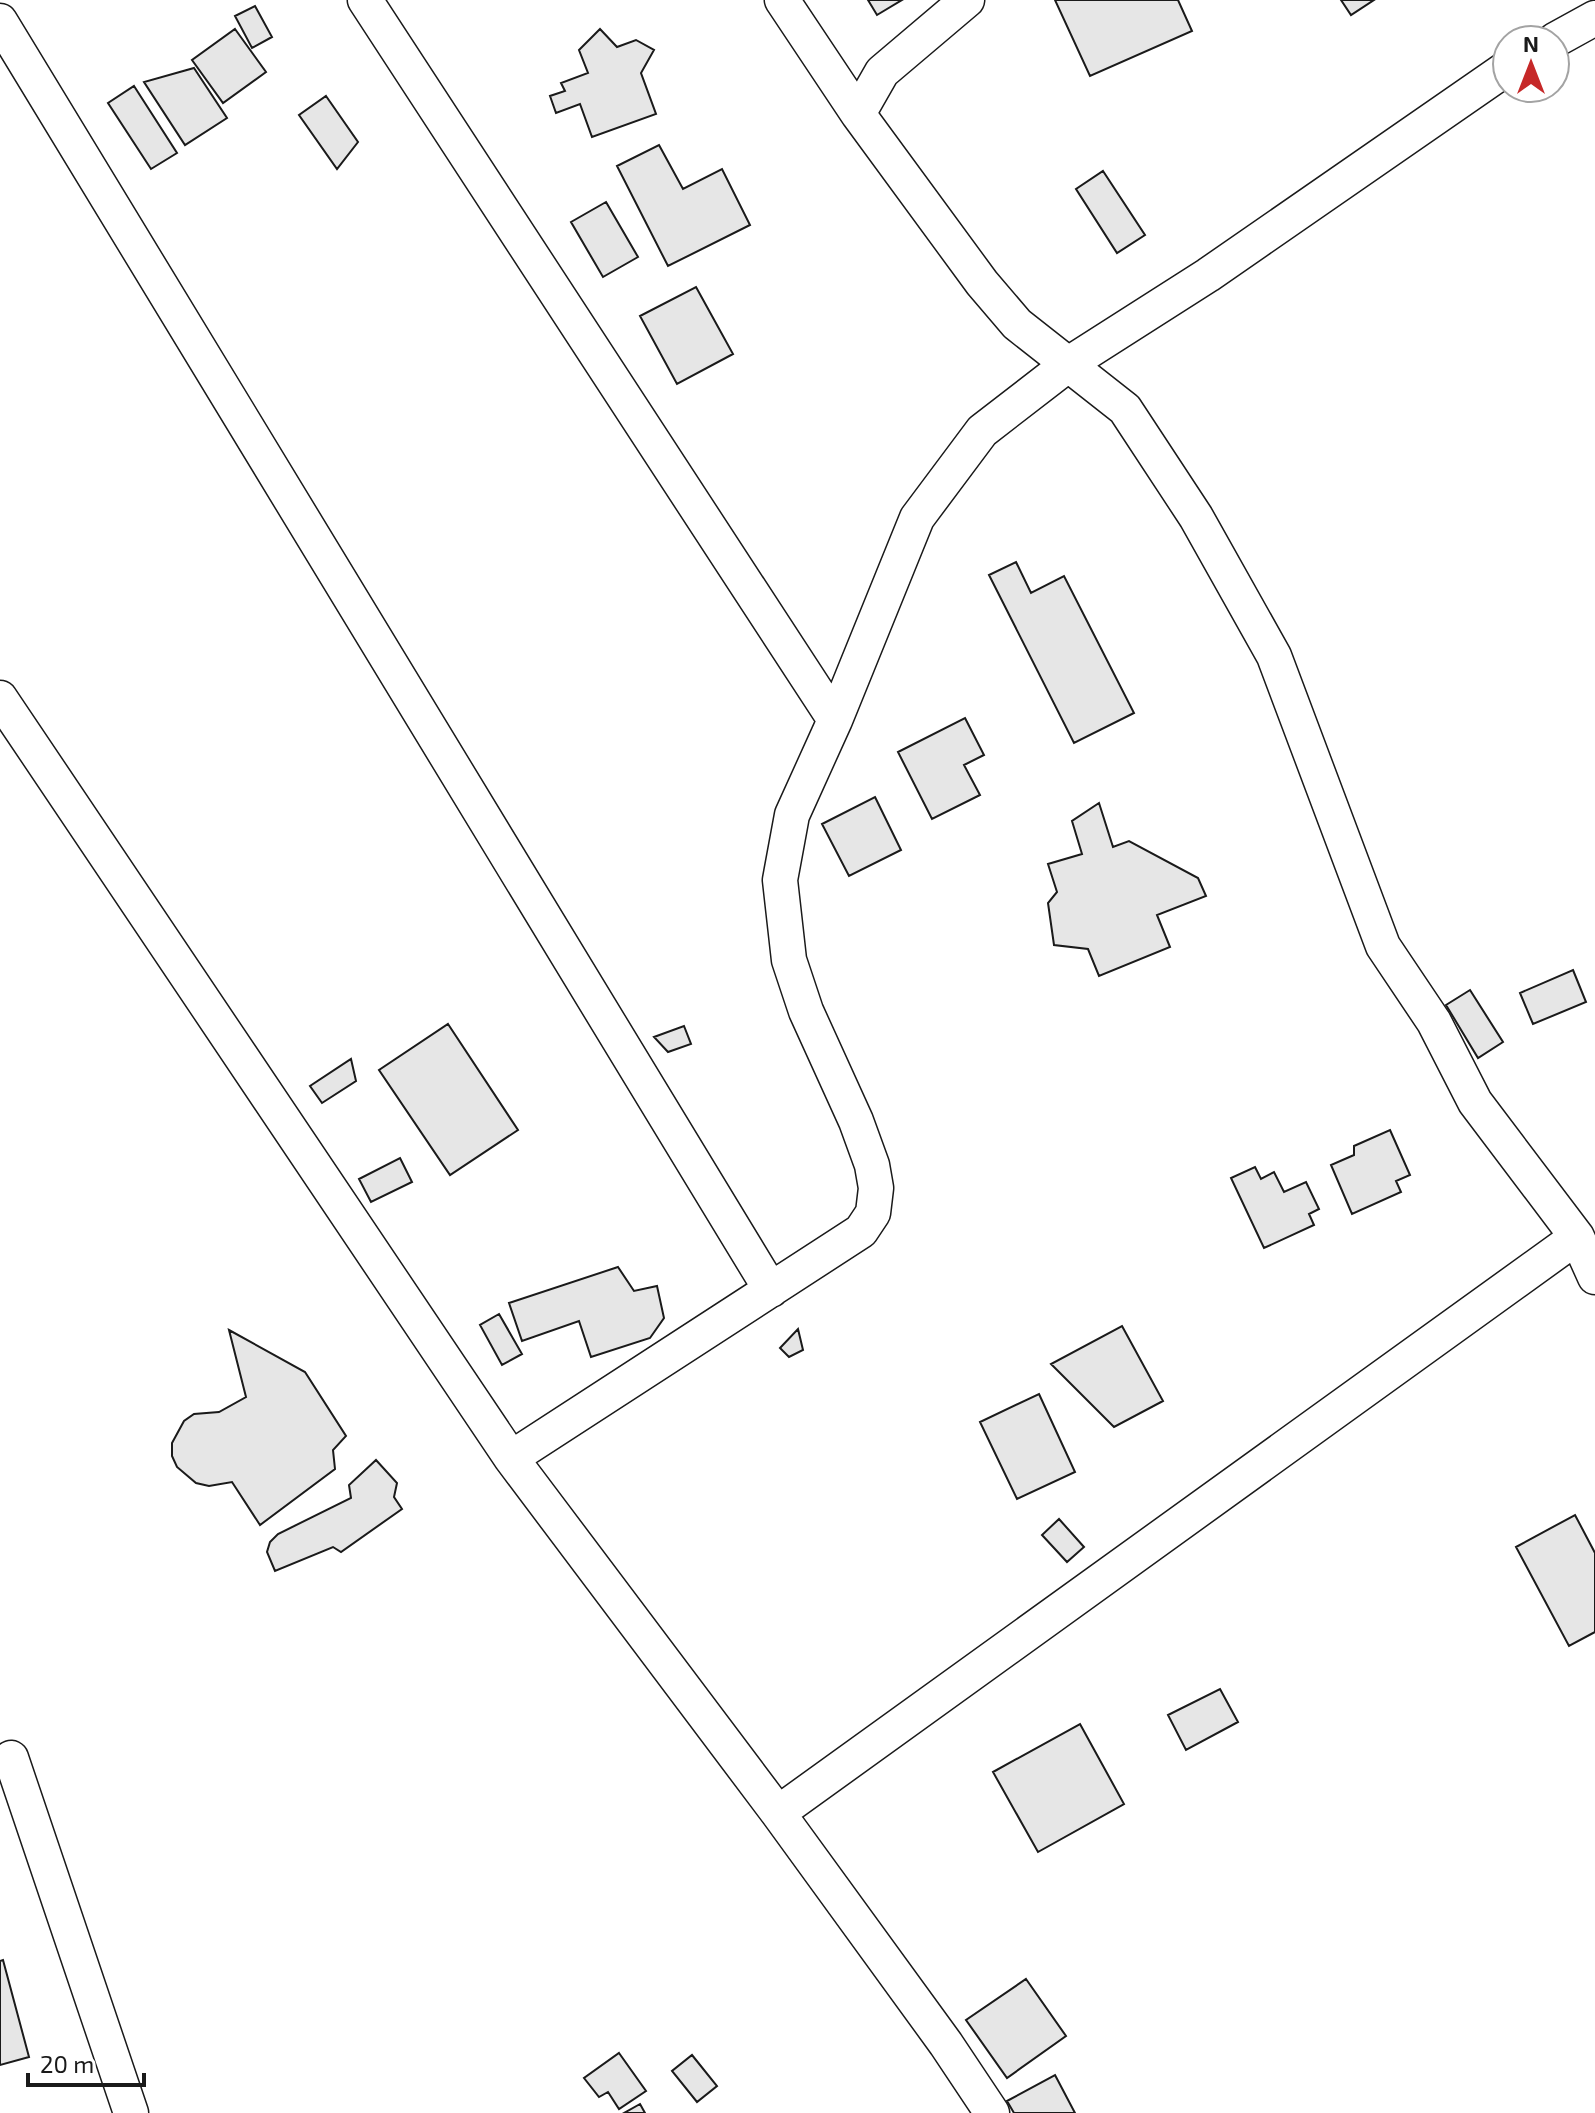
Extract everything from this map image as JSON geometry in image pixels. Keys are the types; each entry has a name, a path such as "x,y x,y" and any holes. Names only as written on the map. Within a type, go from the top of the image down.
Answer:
{"street":[{"path":"365,0 835,720"},
{"path":"782,0 858,114 1017,324 1125,409 1196,517 1274,656 1383,946 1434,1022 1475,1102 1577,1237 1595,1277"},
{"path":"858,114 882,72 967,0"},
{"path":"1571,31 1595,18"},
{"path":"0,21 771,1290"},
{"path":"511,1458 861,1231 873,1213 876,1188 872,1165 806,1011 789,960 780,880 792,815 835,720 917,518 982,431 1070,363 1208,275 1491,79"},
{"path":"0,698 511,1458 778,1813 946,2044 992,2113"},
{"path":"778,1813 1577,1237"},
{"path":"11,1758 131,2113"}],"building":[{"path":"868,0 902,0 877,15"},
{"path":"1055,0 1178,0 1192,31 1090,76"},
{"path":"1341,0 1374,0 1351,15"},
{"path":"255,6 272,37 252,48 235,16"},
{"path":"235,29 266,72 223,103 192,60"},
{"path":"600,29 617,47 636,40 654,50 641,73 656,114 592,137 580,104 556,113 550,96 565,91 561,83 588,73 579,50"},
{"path":"194,68 227,118 185,145 144,82"},
{"path":"134,86 177,153 151,169 108,103"},
{"path":"326,96 358,142 337,169 299,115"},
{"path":"659,145 683,189 722,169 750,225 668,266 617,166"},
{"path":"1103,171 1145,235 1117,253 1076,189"},
{"path":"606,202 638,257 603,277 571,222"},
{"path":"696,287 733,354 677,384 640,316"},
{"path":"1016,562 1031,593 1064,576 1134,713 1074,743 989,575"},
{"path":"965,718 984,755 964,765 980,795 932,819 898,752"},
{"path":"875,797 901,850 849,876 822,824"},
{"path":"1099,803 1113,847 1129,841 1198,878 1206,896 1157,915 1170,947 1099,976 1088,949 1054,945 1048,903 1057,892 1048,864 1082,854 1072,821"},
{"path":"1573,970 1586,1002 1533,1024 1520,993"},
{"path":"1470,990 1503,1042 1478,1058 1446,1005"},
{"path":"448,1024 518,1130 450,1175 379,1070"},
{"path":"684,1026 691,1044 668,1052 654,1037"},
{"path":"351,1059 356,1081 322,1103 310,1086"},
{"path":"1390,1130 1410,1175 1396,1181 1401,1192 1352,1214 1331,1165 1354,1155 1354,1146"},
{"path":"400,1158 412,1182 371,1202 359,1179"},
{"path":"1255,1167 1261,1179 1274,1172 1284,1192 1306,1182 1319,1209 1309,1214 1314,1225 1264,1248 1231,1178"},
{"path":"618,1267 634,1291 657,1286 664,1318 650,1338 591,1357 579,1321 522,1341 509,1303"},
{"path":"499,1314 522,1354 502,1365 480,1325"},
{"path":"1122,1326 1163,1401 1114,1427 1051,1364"},
{"path":"798,1329 803,1350 789,1357 780,1348"},
{"path":"229,1330 305,1372 346,1436 333,1450 335,1469 260,1525 232,1482 209,1486 196,1483 177,1467 172,1456 172,1443 184,1421 194,1414 219,1412 246,1397"},
{"path":"1039,1394 1075,1472 1017,1499 980,1422"},
{"path":"376,1460 397,1483 394,1497 402,1509 341,1552 333,1547 275,1571 267,1552 270,1542 278,1534 351,1498 349,1485"},
{"path":"1575,1515 1595,1553 1595,1632 1569,1646 1516,1547"},
{"path":"1059,1519 1084,1547 1067,1562 1042,1535"},
{"path":"1220,1689 1238,1722 1186,1750 1168,1715"},
{"path":"1080,1724 1124,1804 1038,1852 993,1772"},
{"path":"3,1960 29,2057 0,2065 0,1961"},
{"path":"1026,1979 1066,2036 1007,2078 966,2020"},
{"path":"619,2053 646,2091 619,2109 608,2092 599,2097 584,2078"},
{"path":"692,2055 717,2086 697,2102 672,2071"},
{"path":"1055,2075 1075,2113 1014,2113 1007,2101"},
{"path":"640,2104 645,2113 624,2113"}]}
